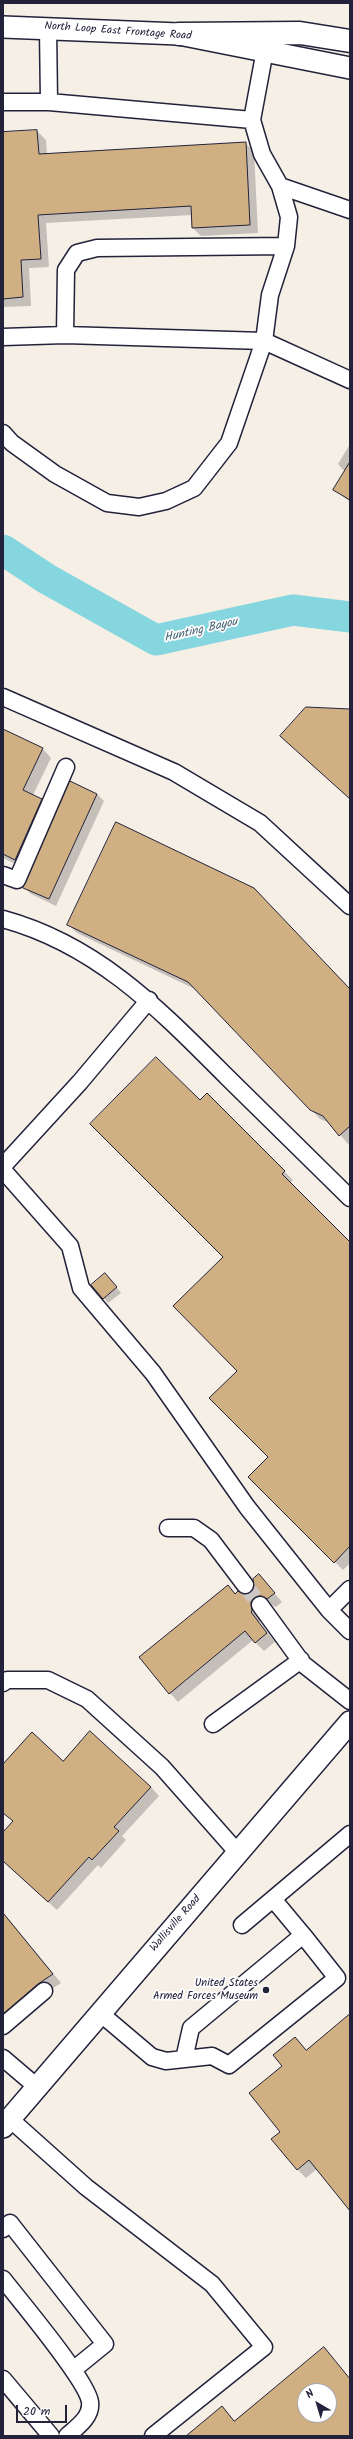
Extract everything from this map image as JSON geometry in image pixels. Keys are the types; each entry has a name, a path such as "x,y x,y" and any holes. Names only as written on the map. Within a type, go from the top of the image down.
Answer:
{"highway":[{"path":"179,34 300,33 350,41"}],"main road":[{"name":"North Loop East Frontage Road","path":"3,27 179,34 350,68"},
{"name":"Wallisville Road","path":"6,2123 350,1723"}],"lane":[{"path":"48,28 49,102"},
{"path":"3,433 12,443 55,474 107,503 139,507 166,501 194,488 228,442 264,341 270,295 286,246 289,217 280,186 262,154 252,120 265,50"},
{"path":"3,102 49,102 252,120"},
{"path":"280,186 350,210"},
{"path":"65,335 66,270 77,253 97,248 286,246"},
{"path":"3,337 65,335 264,341 350,380"},
{"path":"3,697 174,772 253,820 350,906"},
{"path":"3,875 17,880 66,767"},
{"path":"3,919 63,941 98,963 149,1000 350,1198"},
{"path":"3,1166 80,1082 149,1000"},
{"path":"3,1170 70,1246 82,1288 153,1373 247,1508 329,1610 350,1631"},
{"path":"168,1528 194,1528 212,1540 245,1585"},
{"path":"329,1610 350,1590"},
{"path":"260,1605 301,1660 350,1701"},
{"path":"213,1724 301,1660"},
{"path":"3,1683 7,1680 48,1680 87,1699 162,1767 238,1852"},
{"path":"242,1925 350,1834"},
{"path":"100,2013 152,2057 166,2061 212,2056 229,2065 337,1978 273,1899"},
{"path":"184,2059 191,2028 303,1935"},
{"path":"3,2026 44,1991"},
{"path":"3,2058 37,2087"},
{"path":"6,2123 212,2284 264,2347 153,2436"},
{"path":"3,2228 10,2222 105,2344 73,2370"},
{"path":"3,2279 81,2380 90,2402 86,2419 67,2436"},
{"path":"3,2379 51,2436"}],"building":[{"path":"37,130 39,154 246,142 250,225 192,228 191,206 38,215 41,259 21,260 23,297 3,299 3,132"},
{"path":"350,462 350,500 333,490"},
{"path":"306,707 350,709 350,799 280,736"},
{"path":"3,729 43,748 23,790 42,799 15,860 3,854"},
{"path":"70,781 97,794 49,899 23,888"},
{"path":"116,822 254,888 350,989 350,1126 339,1136 323,1116 310,1110 188,982 67,925"},
{"path":"156,1057 200,1100 207,1093 285,1171 282,1174 350,1242 350,1546 334,1563 248,1477 268,1457 209,1398 237,1371 173,1306 223,1257 90,1124"},
{"path":"105,1273 117,1287 103,1299 91,1285"},
{"path":"259,1574 275,1593 267,1599 259,1596 254,1598 251,1602 251,1612 267,1633 255,1643 245,1631 169,1694 139,1657 228,1585 235,1594 238,1591 246,1594 250,1593 254,1588 253,1579"},
{"path":"90,1731 151,1787 114,1827 119,1831 92,1860 89,1857 48,1902 3,1861 3,1832 13,1821 3,1813 3,1764 32,1732 63,1761"},
{"path":"3,1913 53,1974 38,1984 3,2014"},
{"path":"350,2014 350,2211 309,2160 297,2170 271,2139 280,2132 249,2093 282,2066 273,2055 295,2037 306,2050"},
{"path":"324,2347 350,2379 350,2436 186,2436 222,2406 234,2421"}],"waterway":[{"name":"Hunting Bayou","path":"3,550 47,579 156,640 293,610 350,617"}],"tunnel":[{"path":"245,1585 260,1605"}],"place":[{"name":"United States Armed Forces Museum","path":"266,1990"}]}
